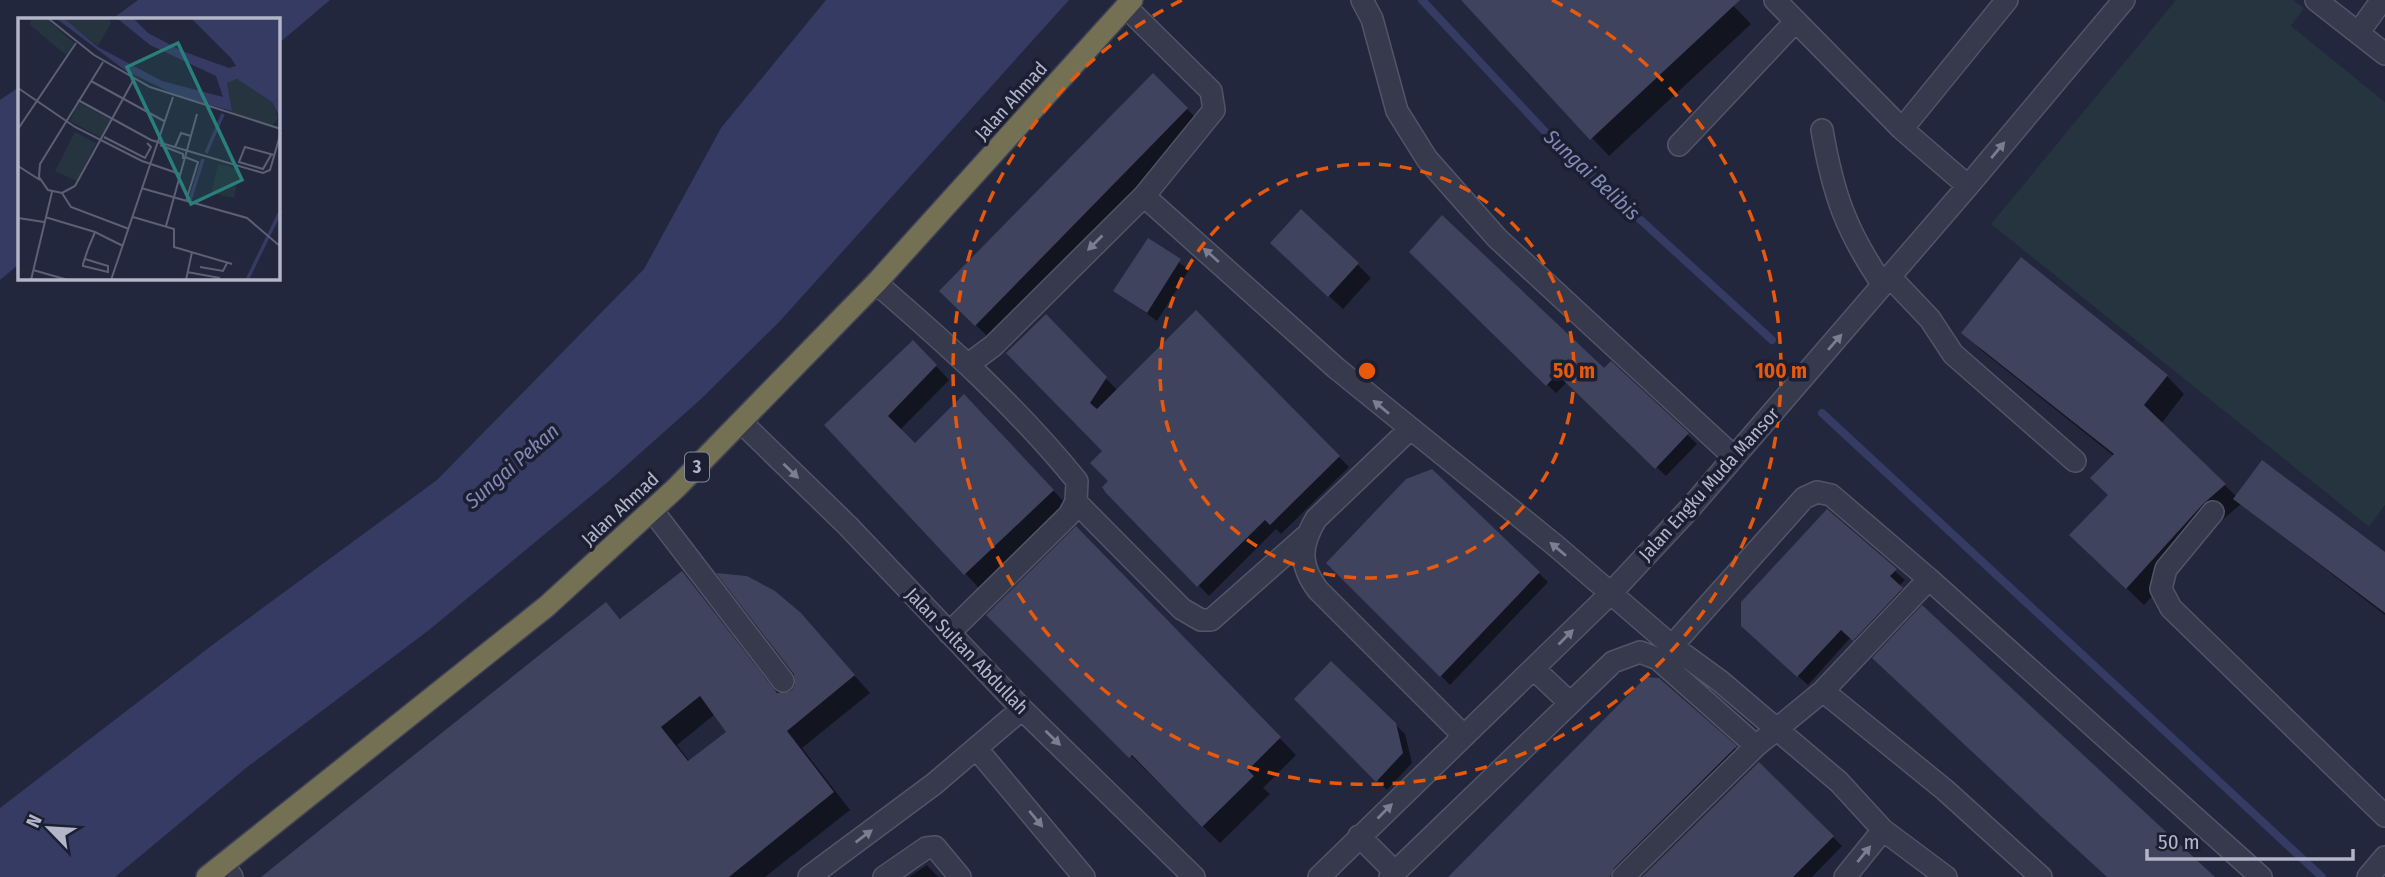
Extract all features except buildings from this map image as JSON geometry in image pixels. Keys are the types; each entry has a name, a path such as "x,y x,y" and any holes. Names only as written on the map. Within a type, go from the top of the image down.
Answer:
{"highway":[{"name":"Jalan Ahmad","path":"221,873 547,606 652,510 742,423 876,283 1129,3"}],"street":[{"path":"1362,0 1372,19 1397,111 1427,159 1497,238 1734,457"},
{"path":"1902,129 2007,0"},
{"path":"2316,0 2385,54"},
{"path":"2358,33 2382,0"},
{"path":"970,363 993,346 1144,196 1214,110 1211,91 1129,3"},
{"name":"Jalan Engku Muda Mansor","path":"1319,877 1462,734 1534,669 1610,594 1734,457 1968,187 2114,4"},
{"path":"1679,145 1785,7 1902,129 1968,187"},
{"path":"1822,130 1831,186 1859,250 1887,281 1930,319 1953,354 2075,461"},
{"path":"1144,196 1409,430 1556,546 1672,646 1720,681 1839,782 1883,830 1946,877"},
{"path":"876,283 970,363 1023,417 1077,481 1076,502 1069,515 949,633"},
{"name":"Jalan Sultan Abdullah","path":"742,423 1022,709 1194,877"},
{"path":"1409,430 1316,519 1306,536 1302,554 1306,573 1318,590 1462,734"},
{"path":"1672,646 1804,498 1817,492 1831,495 1929,579 2261,877"},
{"path":"1076,502 1182,609 1201,621 1211,620 1306,536"},
{"path":"652,510 783,681"},
{"path":"2213,512 2166,569 2161,589 2171,608 2385,816"},
{"path":"1623,877 1756,746 1823,691 1929,579"},
{"path":"1359,836 1393,874 1613,662 1640,652 1658,659 1756,746"},
{"path":"1534,669 1570,703"},
{"path":"1823,691 1945,790 2041,877"},
{"path":"817,875 934,784 1022,709"},
{"path":"976,748 1084,877"},
{"path":"1845,877 1883,830"},
{"path":"884,877 926,848 935,847 960,877"},
{"path":"2368,877 2385,857"}],"shaded area":[{"path":"2176,0 2293,0 2304,8 2291,26 2385,102 2385,505 2369,527 1991,224"}],"water":[{"path":"138,0 330,0 280,42 280,18 113,18"},
{"name":"Sungai Pekan","path":"826,0 1069,0 780,321 701,399 609,481 429,630 246,768 115,877 0,877 0,808 215,643 437,480 644,269 721,128"},
{"path":"18,88 18,265 0,280 0,100"}],"waterway":[{"name":"Sungai Belibis","path":"1422,0 1551,138 1772,340"},
{"path":"1822,413 2322,877"}]}
